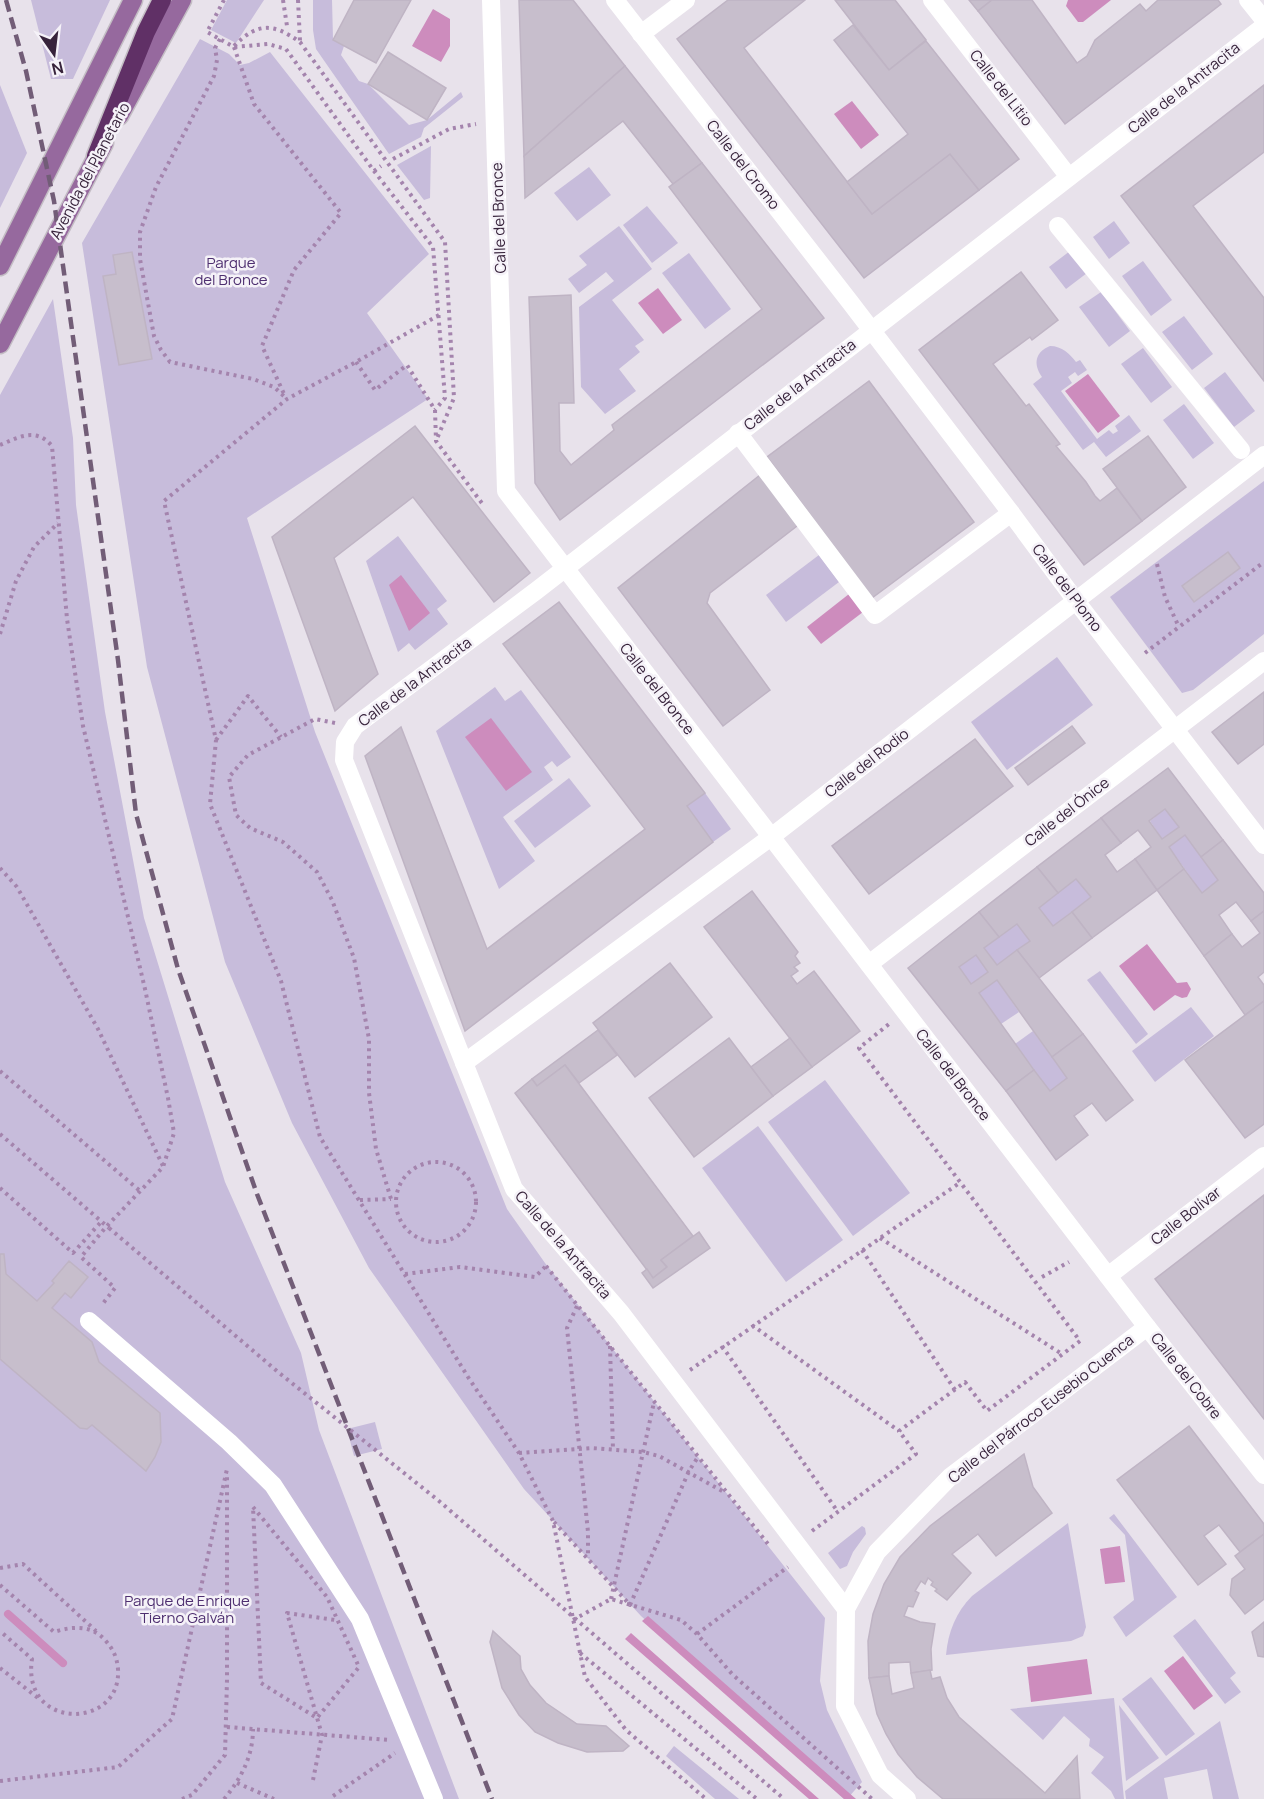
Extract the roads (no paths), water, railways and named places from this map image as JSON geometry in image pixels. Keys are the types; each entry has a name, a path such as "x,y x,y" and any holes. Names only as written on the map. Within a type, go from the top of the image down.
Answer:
{"highway":[{"path":"96,156 146,32 162,0"}],"main road":[{"path":"0,266 133,0"},
{"name":"Avenida del Planetario","path":"0,344 96,156 183,0"}],"street":[{"name":"Calle del Bronce","path":"490,0 506,491 1108,1276"},
{"name":"Calle del Cromo","path":"615,0 870,330"},
{"path":"641,34 686,0"},
{"name":"Calle del Litio","path":"932,0 1069,177"},
{"path":"1248,0 1264,20"},
{"name":"Calle de la Antracita","path":"846,1609 621,1313 514,1189 344,760 345,742 355,726 564,568 1264,26"},
{"path":"1058,226 1241,450"},
{"name":"Calle del Plomo","path":"870,330 1264,845"},
{"path":"738,433 876,615 1011,513"},
{"name":"Calle del Rodio","path":"464,1064 771,837 1264,455"},
{"name":"Calle del Ónice","path":"869,964 1264,661"},
{"name":"Calle Bolívar","path":"1108,1276 1264,1156"},
{"name":"Calle del Cobre","path":"1108,1276 1264,1475"},
{"path":"89,1321 230,1442 273,1485 360,1619 434,1799"},
{"name":"Calle del Párroco Eusebio Cuenca","path":"907,1799 880,1775 845,1706 846,1609 877,1552 950,1477 1147,1327"}],"waterway":[{"path":"8,1614 63,1663"}],"railway":[{"path":"6,0 26,71 54,201 118,660 136,814 178,969 257,1194 492,1799"}],"park label":[{"name":"Parque del Bronce","path":"231,272"},
{"name":"Parque de Enrique Tierno Galván","path":"187,1610"}]}
